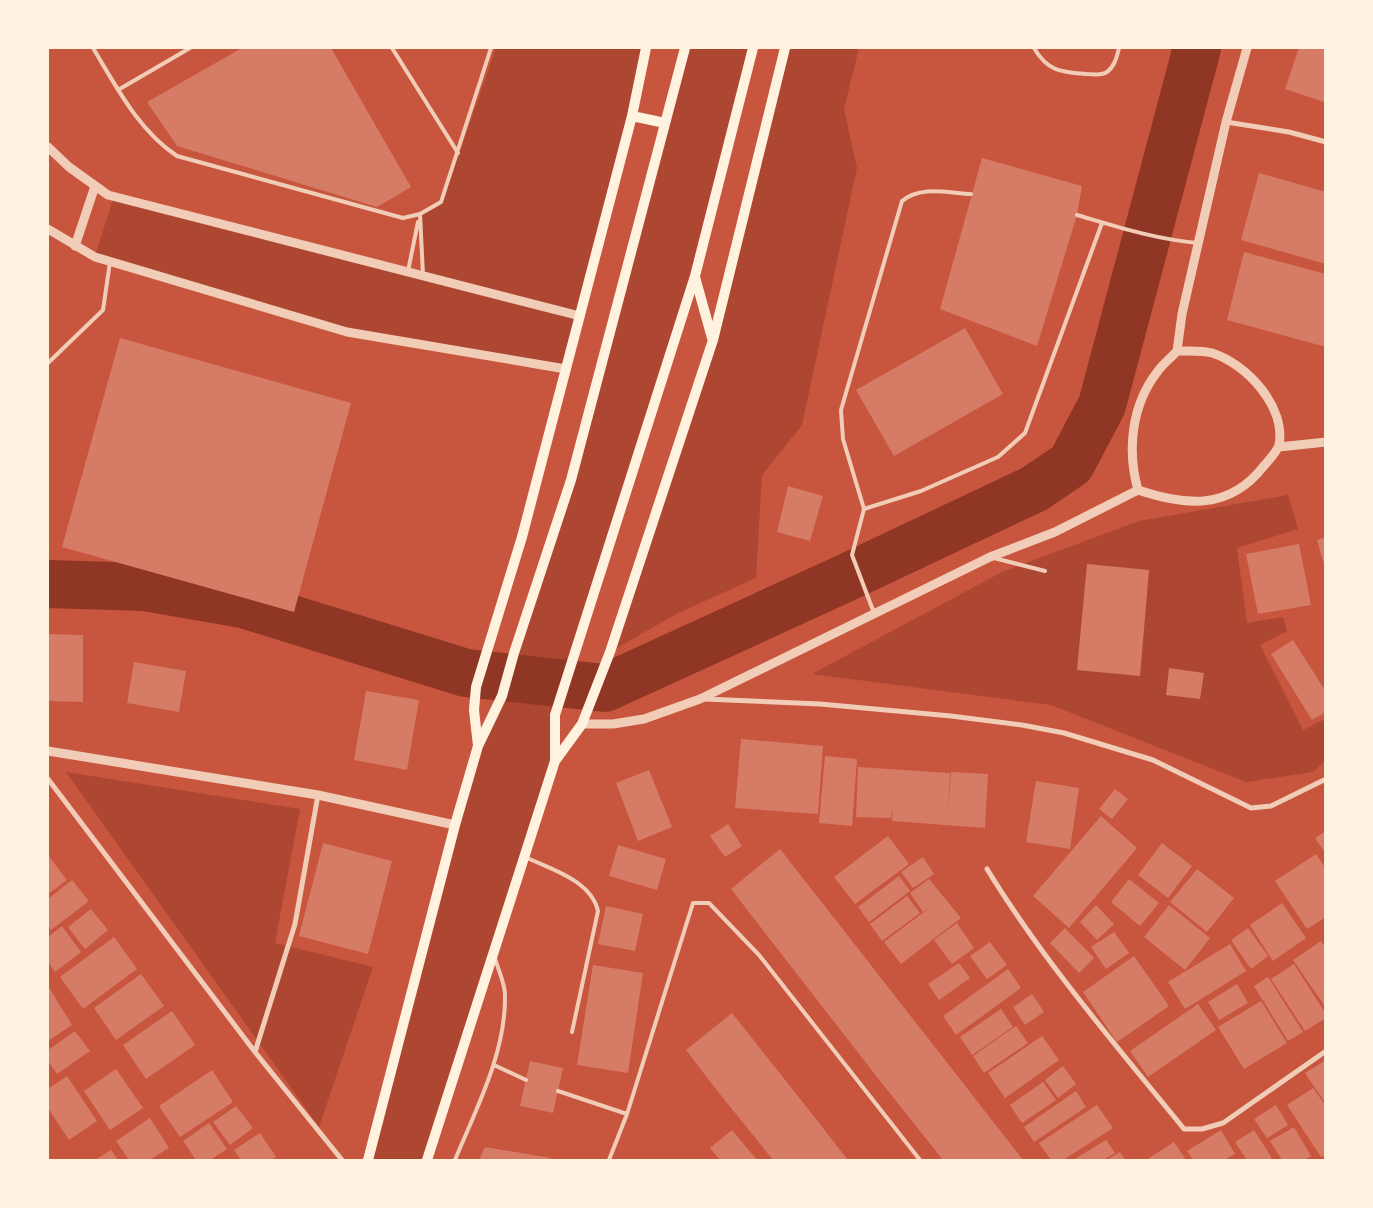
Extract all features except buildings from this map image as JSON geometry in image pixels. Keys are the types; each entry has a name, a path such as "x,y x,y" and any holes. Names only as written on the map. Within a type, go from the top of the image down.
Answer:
{"main road":[{"path":"478,746 474,710 476,687 522,537 632,116 646,48"},
{"path":"368,1160 455,825 478,746 502,696 514,653 571,480 685,48"},
{"path":"555,761 554,735 556,715 561,696 695,276 753,48"},
{"path":"427,1160 555,761 582,724 610,652 713,340 785,48"},
{"path":"632,116 665,123"},
{"path":"695,276 713,340"}],"street":[{"path":"1138,490 1132,470 1131,448 1140,404 1158,371 1177,352 1182,314 1226,122 1247,48"},
{"path":"1226,122 1289,132 1326,142"},
{"path":"48,147 70,167 108,195 580,316"},
{"path":"75,246 95,186"},
{"path":"48,229 95,257 348,332 566,369"},
{"path":"582,724 613,724 644,719 700,699 990,557 1055,532 1138,490 1163,498 1207,502 1246,484 1260,471 1278,447 1279,423 1258,384 1245,373 1212,354 1177,352"},
{"path":"1278,447 1326,442"},
{"path":"700,699 820,704 951,716 1056,732 1153,760 1251,808 1271,806 1326,779"},
{"path":"48,751 318,795 455,825"},
{"path":"48,779 255,1052 342,1160"},
{"path":"255,1052 295,924 318,795"},
{"path":"987,869 1018,919 1050,963 1184,1129 1202,1129 1223,1123 1326,1051"}],"lane":[{"path":"92,48 118,90 153,137 177,156 403,218 420,214 442,202 491,48"},
{"path":"118,90 190,48"},
{"path":"392,48 458,152"},
{"path":"1034,48 1041,59 1058,71 1100,75 1107,72 1115,62 1119,48"},
{"path":"874,615 852,557 864,509 843,439 841,410 902,200 920,190 971,194"},
{"path":"407,272 420,214"},
{"path":"420,214 423,276"},
{"path":"1076,215 1128,232 1168,240 1199,243"},
{"path":"864,509 921,491 998,457 1026,433 1102,223"},
{"path":"48,363 103,310 110,262"},
{"path":"990,557 1045,571"},
{"path":"525,858 569,878 596,899 598,911 572,1032"},
{"path":"609,1160 627,1114 693,903 709,902 759,955 920,1160"},
{"path":"455,1160 494,1065 506,993 494,954"},
{"path":"494,1065 526,1080"},
{"path":"558,1091 627,1114"}],"shaded area":[{"path":"496,48 649,48 566,369 347,332 96,253 113,199 424,276 422,215 442,203"},
{"path":"685,48 752,48 695,276 561,696 555,761 427,1160 368,1160 478,746 502,696 571,480"},
{"path":"787,48 859,48 844,109 857,168 802,425 762,475 756,578 676,614 610,652 713,340"},
{"path":"1288,495 1298,529 1237,548 1247,623 1283,617 1287,631 1260,645 1303,730 1325,719 1325,761 1313,772 1246,782 1051,705 812,674 1002,572 1139,521"},
{"path":"66,772 300,809 275,943 373,967 319,1127"}],"waterway":[{"path":"48,584 145,587 243,604 466,673 605,688 839,581 1034,489 1071,464 1102,405 1197,48"}]}
